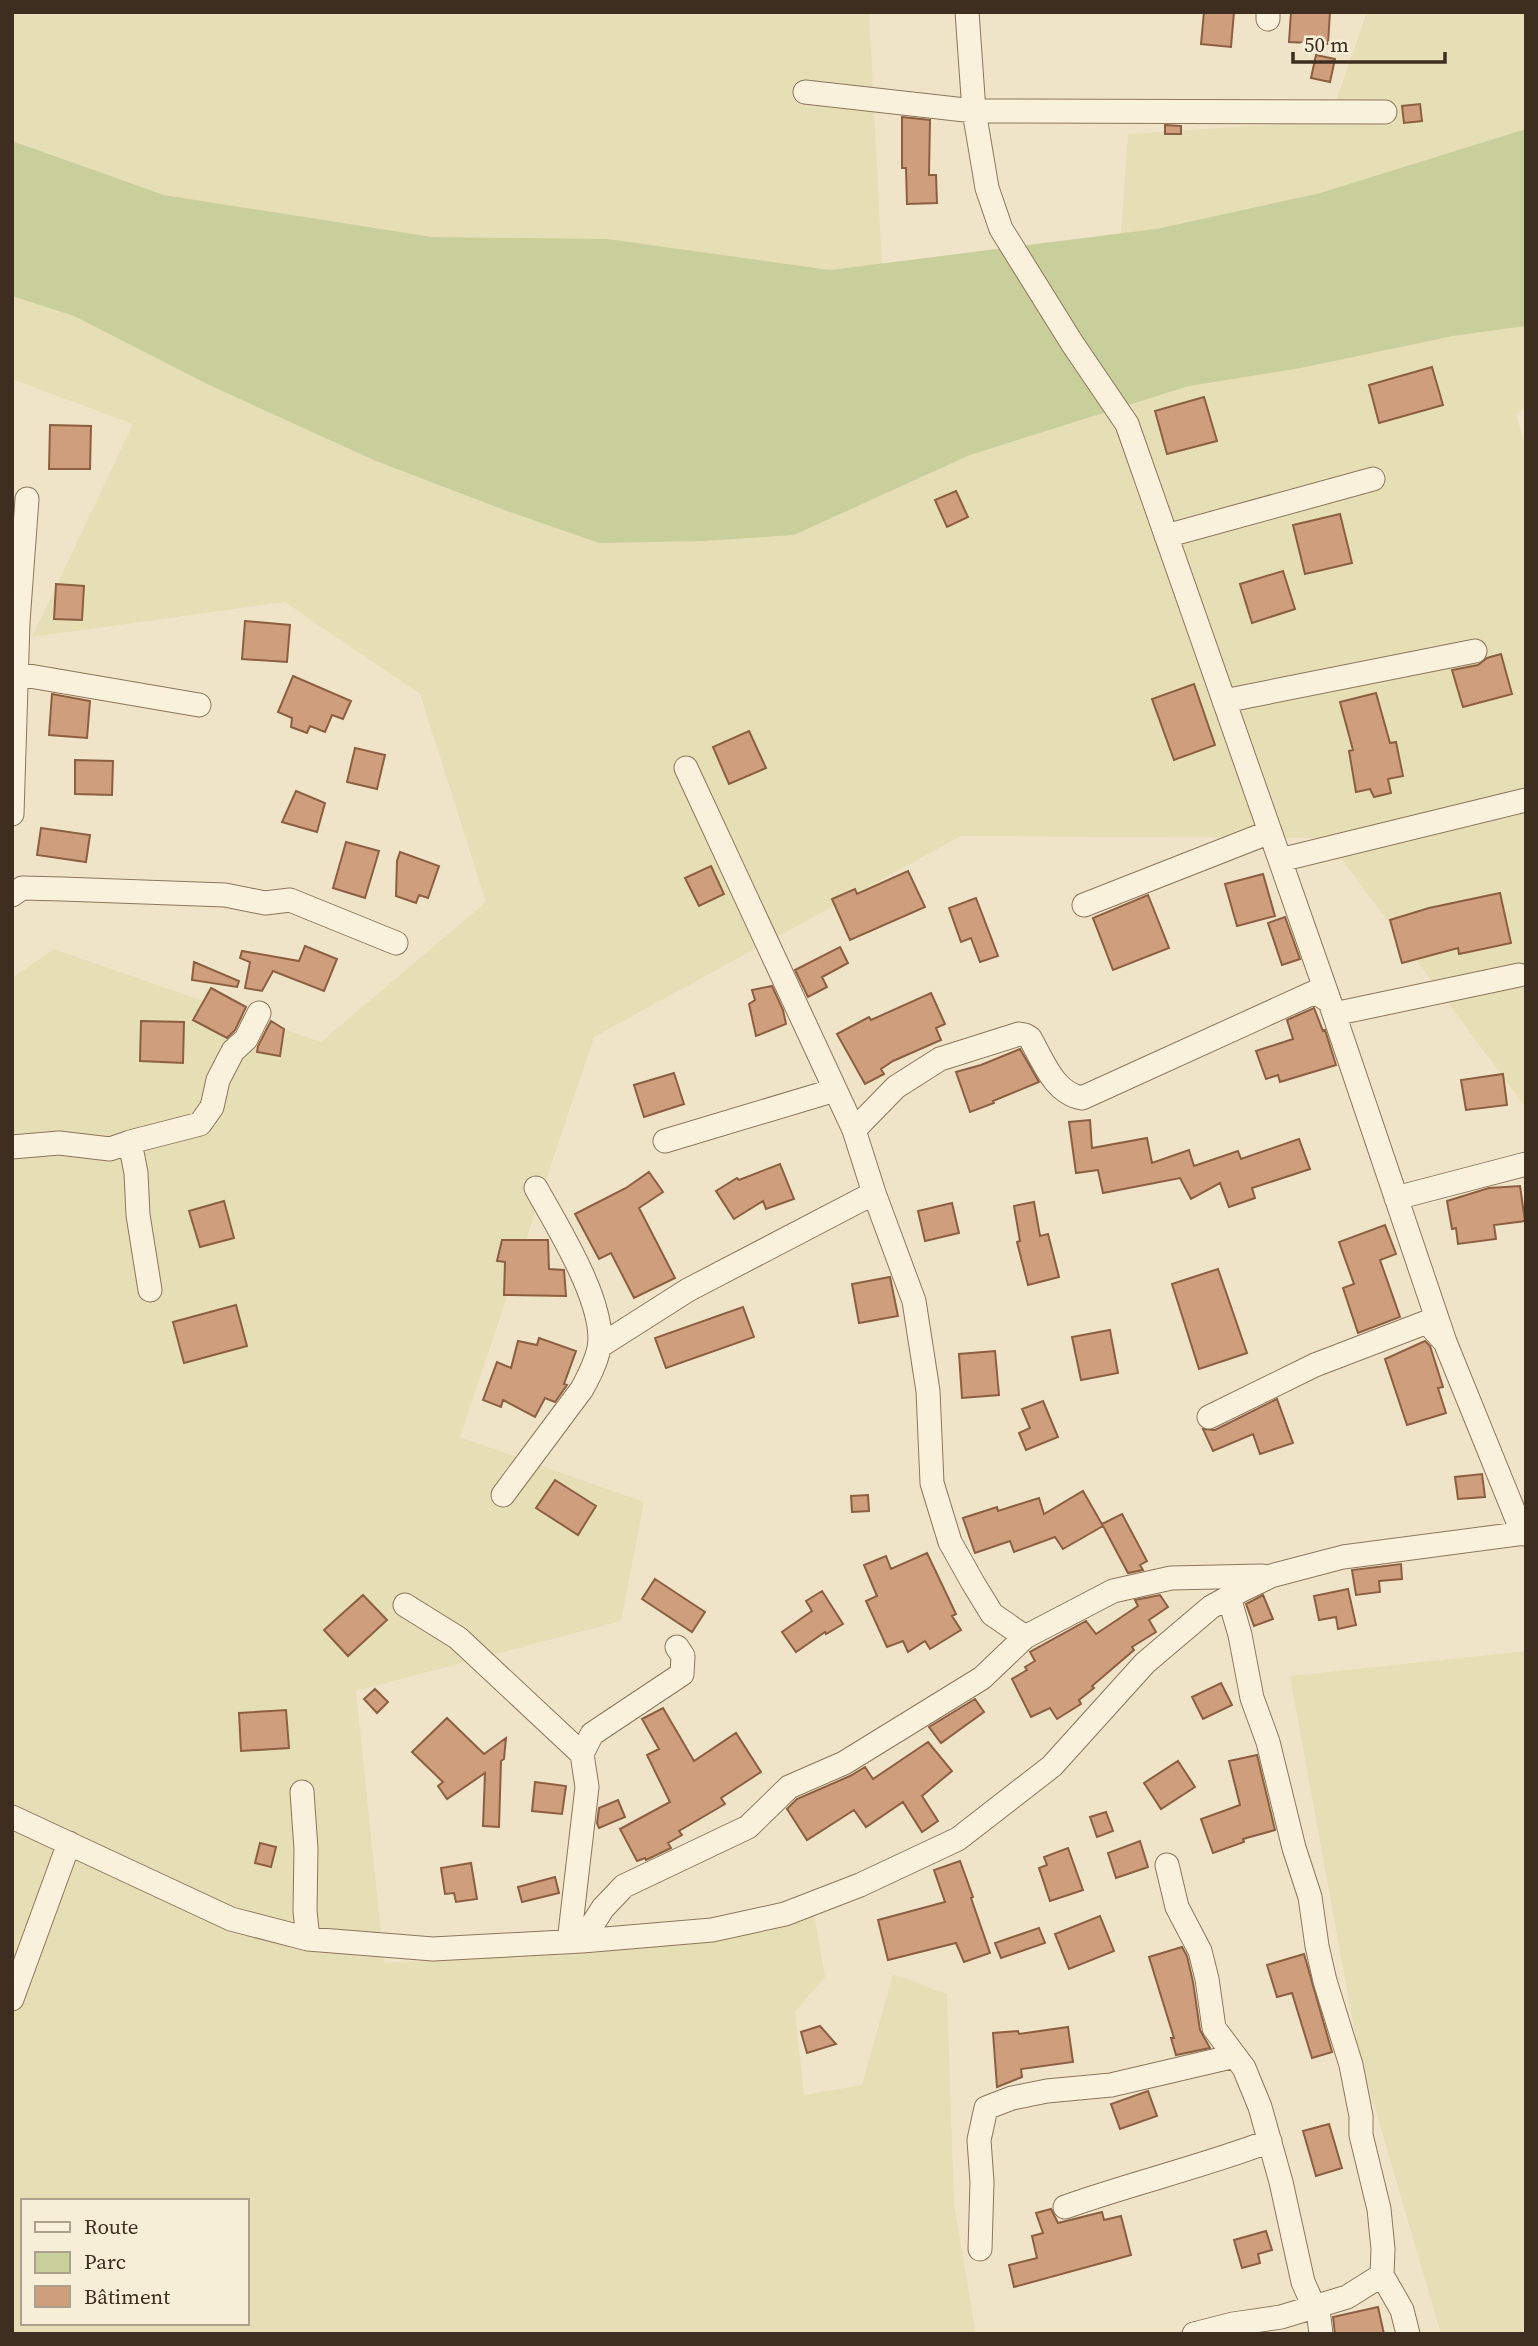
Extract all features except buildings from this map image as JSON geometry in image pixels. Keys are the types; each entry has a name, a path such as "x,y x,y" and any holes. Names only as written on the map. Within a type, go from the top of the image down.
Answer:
{"street":[{"path":"12,1817 231,1919 308,1939 433,1949 712,1930 785,1914 860,1885 958,1839 1052,1766 1145,1662 1211,1607 1271,1576 1343,1557 1524,1533 1445,1342 1332,1007 1128,424 1072,343 1001,229 987,188 974,111 967,12"},
{"path":"804,92 974,111 1385,112"},
{"path":"1166,536 1373,480"},
{"path":"12,814 14,674 27,499"},
{"path":"1224,701 1475,651"},
{"path":"14,674 199,705"},
{"path":"686,768 854,1130 914,1301 928,1391 932,1483 950,1542 992,1614 1025,1637"},
{"path":"1280,860 1526,800"},
{"path":"1084,905 1270,832"},
{"path":"12,895 22,888 225,895 265,903 290,900 396,943"},
{"path":"1332,1007 1519,975"},
{"path":"854,1130 897,1087 940,1059 1018,1034 1030,1038 1052,1077 1065,1092 1082,1098 1315,992 1332,1007"},
{"path":"12,1146 59,1143 110,1149 200,1124 212,1107 218,1080 233,1051 246,1039 259,1013"},
{"path":"665,1141 835,1090"},
{"path":"130,1142 150,1290"},
{"path":"1396,1198 1526,1164"},
{"path":"503,1495 582,1389 593,1369 600,1346 597,1316 583,1276 536,1188"},
{"path":"600,1346 688,1290 874,1193"},
{"path":"1209,1417 1315,1364 1427,1322 1445,1342"},
{"path":"576,1941 624,1886 748,1827 789,1787 844,1763 982,1678 1025,1637 1112,1591 1171,1578 1271,1576"},
{"path":"1229,1597 1240,1635 1252,1698 1268,1742 1294,1847 1310,1897 1325,1981 1351,2064 1362,2116 1361,2135 1379,2209 1383,2249 1382,2275 1402,2310 1408,2334"},
{"path":"405,1605 458,1638 582,1754"},
{"path":"576,1941 587,1787 582,1754 592,1734 682,1674 683,1657 677,1647"},
{"path":"302,1792 308,1939"},
{"path":"12,1999 69,1843"},
{"path":"1167,1865 1177,1907 1200,1951 1214,2028 1244,2068 1256,2097 1281,2182 1303,2282 1319,2318 1321,2334"},
{"path":"980,2249 982,2182 979,2140 986,2108 1012,2098 1047,2091 1111,2085 1235,2056"},
{"path":"1065,2207 1270,2141"},
{"path":"1194,2334 1281,2317 1347,2297 1382,2275"}],"shaded area":[{"path":"12,12 869,12 882,264 830,270 608,239 432,237 164,195 12,141"},
{"path":"1367,12 1526,12 1526,129 1320,193 1156,229 1121,234 1128,134 1329,121"},
{"path":"12,296 74,316 207,384 599,543 706,541 794,535 970,455 1189,386 1301,368 1453,336 1526,326 1526,408 1516,414 1526,449 1526,1108 1326,838 961,836 594,1037 460,1437 644,1502 621,1621 356,1691 384,1963 599,1952 812,1902 825,1977 795,2012 804,2095 862,2085 893,1974 947,1994 954,2204 976,2334 12,2334 12,978 54,949 321,1042 486,902 420,694 285,602 32,637 133,424 12,379"},
{"path":"1526,1651 1526,2334 1441,2334 1358,2050 1290,1676"}],"green space":[{"path":"1526,129 1526,326 1453,336 1301,368 1189,386 970,455 794,535 706,541 599,543 376,461 207,384 74,316 12,296 12,141 164,195 432,237 608,239 830,270 1156,229 1320,193"}]}
